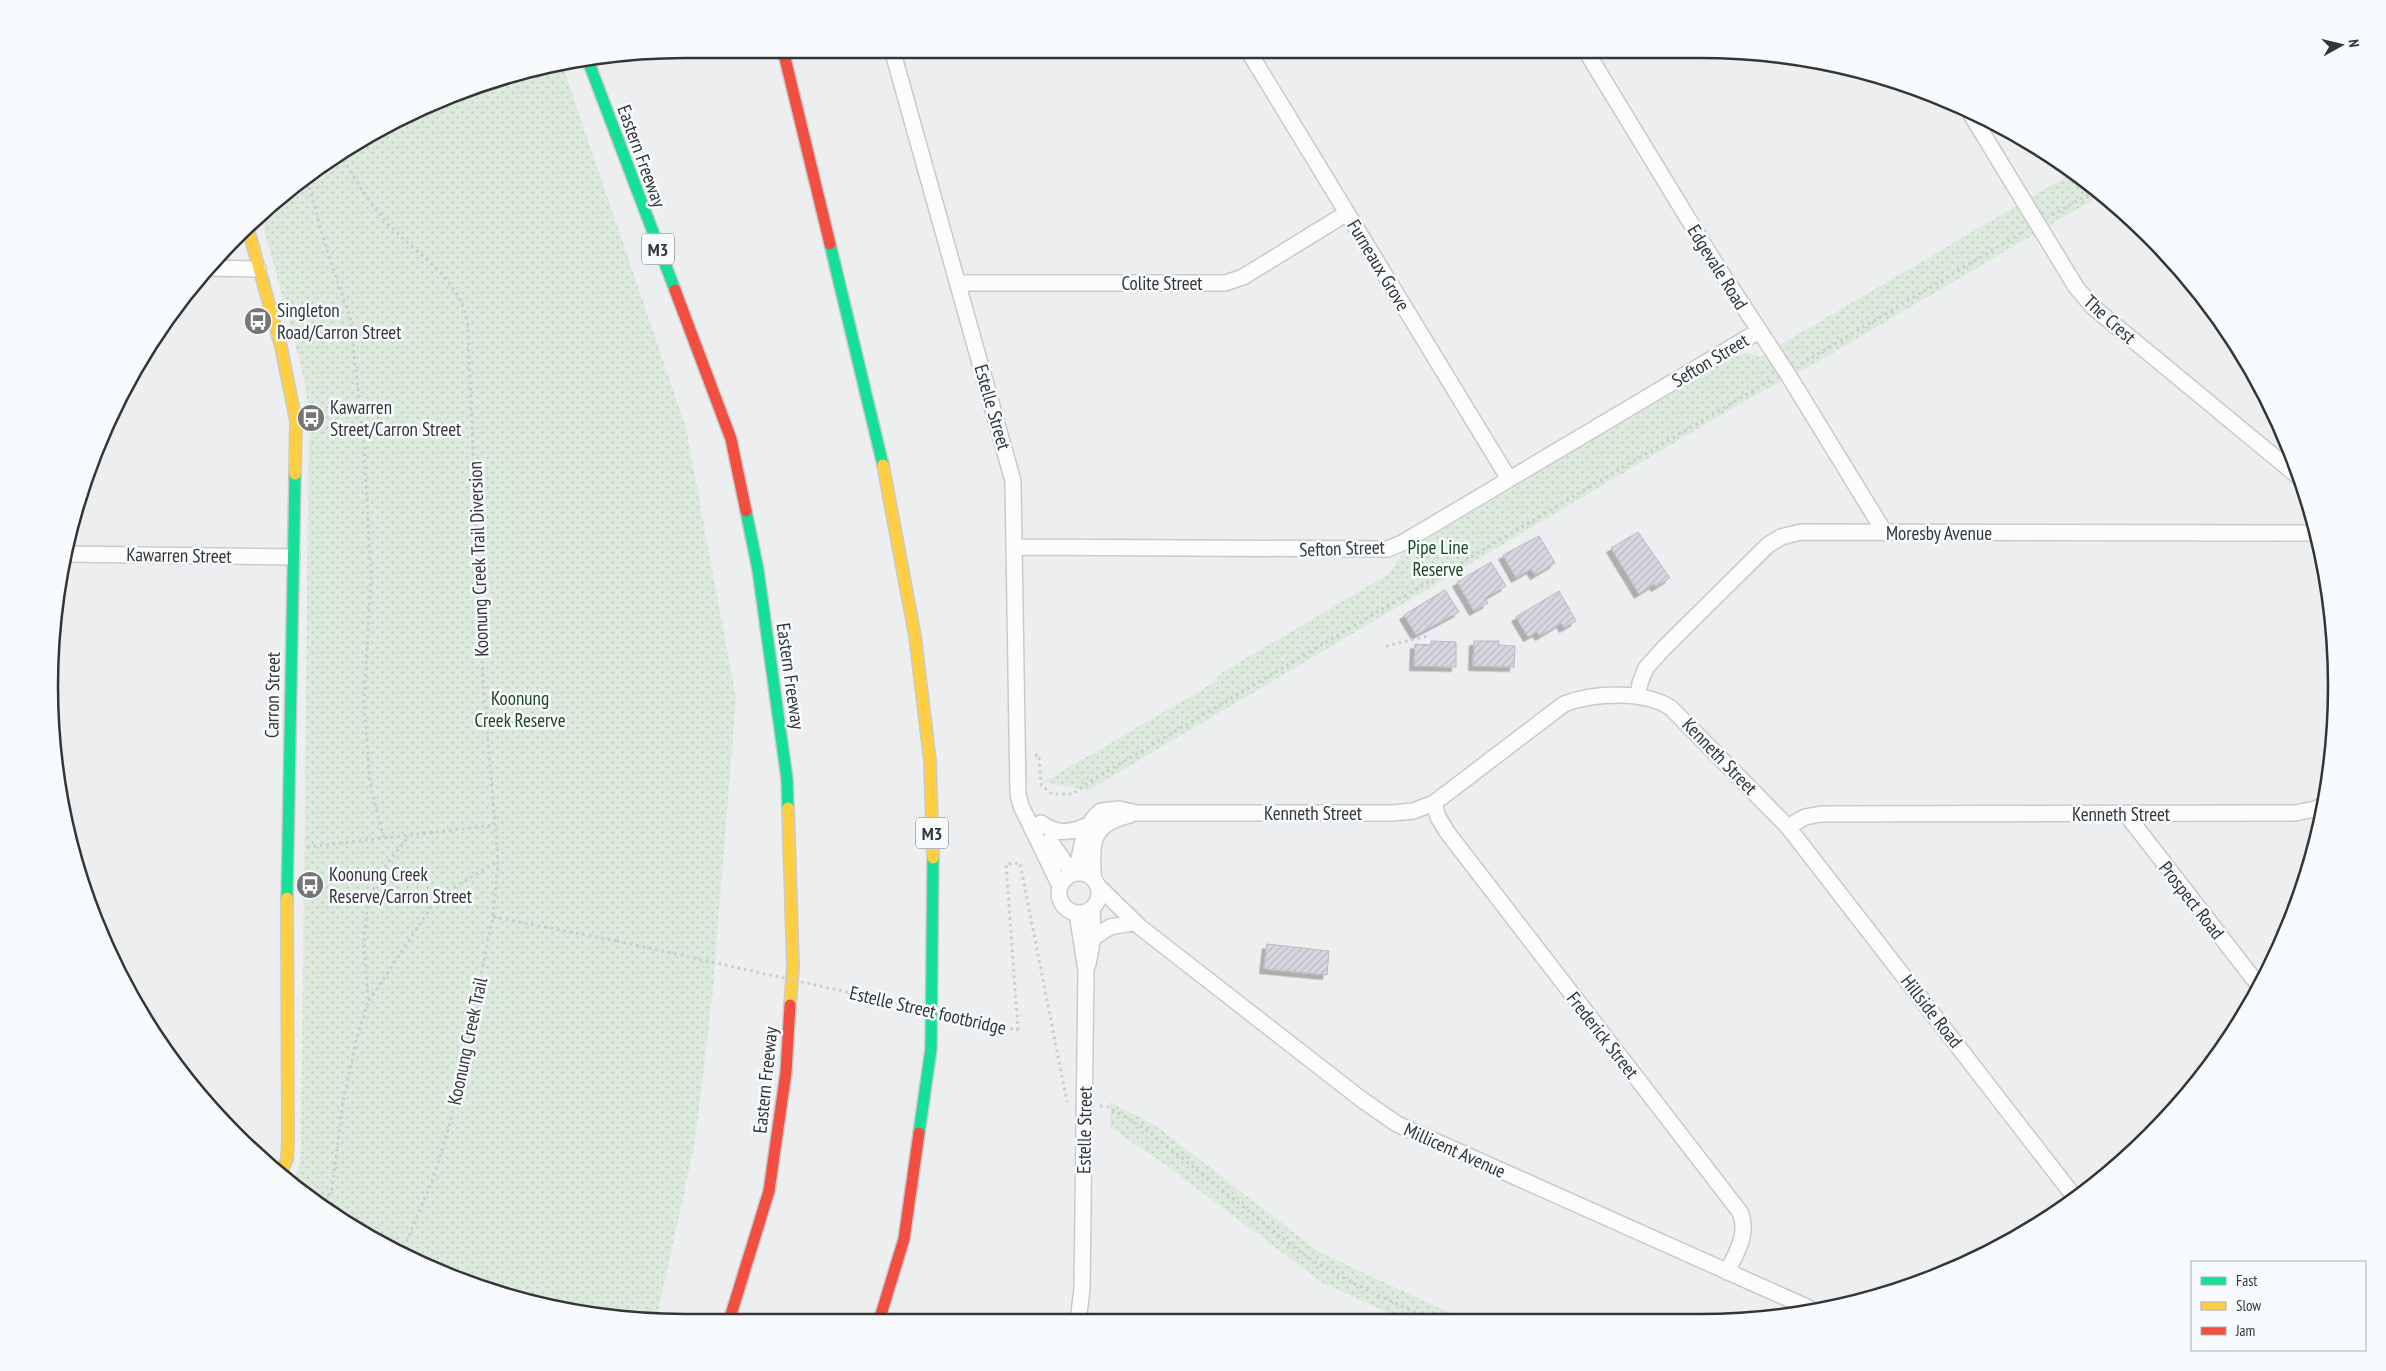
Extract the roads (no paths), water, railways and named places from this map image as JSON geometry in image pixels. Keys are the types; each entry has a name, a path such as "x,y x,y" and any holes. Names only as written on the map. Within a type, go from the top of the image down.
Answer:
{"main road":[{"name":"M3","path":"785,58 889,490 915,636 930,760 934,876 931,1049 904,1239 881,1314"},
{"name":"Eastern Freeway","path":"590,65 731,439 758,570 787,779 793,967 786,1072 768,1191 731,1314"},
{"name":"Carron Street","path":"249,233 281,346 296,421 287,849 288,1141 287,1159 283,1168"}],"street":[{"name":"Estelle Street","path":"894,58 1013,481 1016,547 1016,756 1018,794 1021,806 1060,886"},
{"name":"Furneaux Grove","path":"1253,58 1509,479"},
{"name":"Edgevale Road","path":"1590,58 1885,533"},
{"name":"The Crest","path":"1975,121 2076,287 2093,307 2289,468"},
{"name":"Colite Street","path":"958,283 1225,283 1243,277 1347,213"},
{"path":"216,268 258,269"},
{"name":"Sefton Street","path":"1016,547 1380,550 1395,546 1759,331"},
{"name":"Moresby Avenue","path":"1638,696 1642,675 1651,662 1768,545 1781,537 1801,532 2309,533"},
{"name":"Kawarren Street","path":"72,554 292,557"},
{"name":"Kenneth Street","path":"1088,824 1101,811 1120,809 1137,813 1393,813 1413,811 1434,803 1564,704 1588,697 1638,696 1662,702 1682,716 1788,827 1805,817 1821,814 2295,813 2316,809"},
{"name":"Estelle Street","path":"1017,772 1057,854 1074,874"},
{"name":"Frederick Street","path":"1434,803 1438,817 1447,832 1740,1212 1744,1227 1743,1236 1727,1272"},
{"name":"Kenneth Street","path":"1096,883 1092,850 1097,832 1111,821 1137,813"},
{"name":"Prospect Road","path":"2126,814 2254,980"},
{"path":"1041,823 1054,831 1062,832 1070,832 1088,824"},
{"path":"1074,874 1083,835 1088,824"},
{"name":"Hillside Road","path":"1788,827 2071,1192"},
{"path":"1074,874 1089,875 1096,883 1098,897 1088,909 1071,912 1062,904 1060,886 1063,880 1074,874"},
{"name":"Millicent Avenue","path":"1096,883 1136,925 1367,1104 1397,1124 1801,1305"},
{"name":"Estelle Street","path":"1086,970 1093,938 1088,909"},
{"name":"Estelle Street","path":"1079,1314 1082,1289 1088,909"},
{"name":"Millicent Avenue","path":"1088,909 1136,925"},
{"path":"1093,938 1110,927 1136,925"},
{"name":"Estelle Street","path":"1082,1289 1087,1314"}],"place":[{"name":"Singleton Road/Carron Street","path":"258,321"},
{"name":"Kawarren Street/Carron Street","path":"311,418"},
{"name":"Koonung Creek Reserve/Carron Street","path":"310,885"}],"park label":[{"name":"Pipe Line Reserve","path":"1438,558"},
{"name":"Koonung Creek Reserve","path":"520,709"}]}
